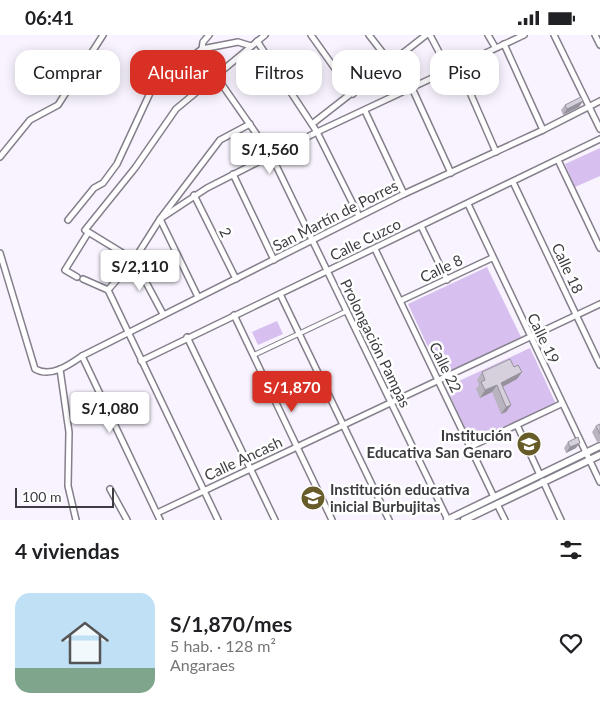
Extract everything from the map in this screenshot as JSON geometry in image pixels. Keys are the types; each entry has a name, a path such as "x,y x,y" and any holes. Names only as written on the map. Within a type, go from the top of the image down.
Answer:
{"street":[{"path":"0,157 30,120 58,105 103,35"},
{"path":"202,49 203,42 210,35"},
{"path":"226,67 265,35"},
{"path":"311,35 332,64"},
{"path":"369,35 381,50"},
{"path":"406,50 426,35"},
{"path":"430,35 438,50"},
{"path":"488,35 494,47"},
{"path":"488,50 524,35"},
{"path":"554,35 600,129"},
{"path":"595,35 600,45"},
{"path":"257,41 312,124 359,216"},
{"path":"68,220 94,188 103,183 117,164 152,90 172,69 202,49 238,42 251,46"},
{"path":"504,44 543,130"},
{"name":"Prolongación Pampas","path":"226,90 271,155 448,520"},
{"path":"163,314 134,260 85,230 136,168 176,109 193,95"},
{"path":"312,124 352,95"},
{"path":"160,219 194,195 233,174 316,132 398,95"},
{"path":"415,95 451,173"},
{"path":"471,95 496,152"},
{"name":"San Martín de Porres","path":"60,369 128,331 313,241 404,193 543,130 600,101"},
{"path":"365,111 404,193"},
{"path":"108,290 134,260 160,219 220,140 250,124"},
{"name":"Calle Cuzco","path":"141,361 187,337 421,227 600,139"},
{"path":"558,160 600,248"},
{"path":"233,174 274,260"},
{"name":"Calle 18","path":"513,181 600,365"},
{"name":"2","path":"194,195 236,279"},
{"name":"Calle 19","path":"468,204 561,404 600,482"},
{"path":"160,219 198,297"},
{"path":"421,227 447,280"},
{"path":"88,233 66,270 108,290 218,520"},
{"name":"Calle 22","path":"375,249 505,520"},
{"path":"0,253 35,369 45,373 60,369 70,432 68,486 76,520"},
{"name":"Calle 8","path":"400,301 492,258"},
{"path":"280,294 389,520"},
{"name":"Calle Ancash","path":"157,513 600,304"},
{"path":"254,355 347,311"},
{"path":"234,315 332,520"},
{"path":"187,337 275,520"},
{"path":"83,355 160,520"},
{"path":"470,447 561,404"},
{"path":"517,425 561,520"},
{"path":"448,520 542,478 600,446"},
{"path":"542,478 600,455"},
{"path":"110,489 127,520"},
{"path":"464,520 495,500"}],"shaded area":[{"path":"600,148 600,176 575,187 565,164"},
{"path":"487,267 521,337 441,375 408,304"},
{"path":"277,321 283,334 258,345 252,332"},
{"path":"530,348 556,404 472,443 446,387"}],"building":[{"path":"581,97 583,101 567,109 565,105"},
{"path":"510,359 514,367 518,365 522,372 501,383 511,405 506,407 497,385 485,390 481,382 485,380 482,372"},
{"path":"600,424 600,434 596,426"},
{"path":"578,437 580,443 570,447 568,442"}],"place":[{"name":"Institución Educativa San Genaro","path":"529,444"},
{"name":"Institución educativa inicial Burbujitas","path":"313,498"}]}
